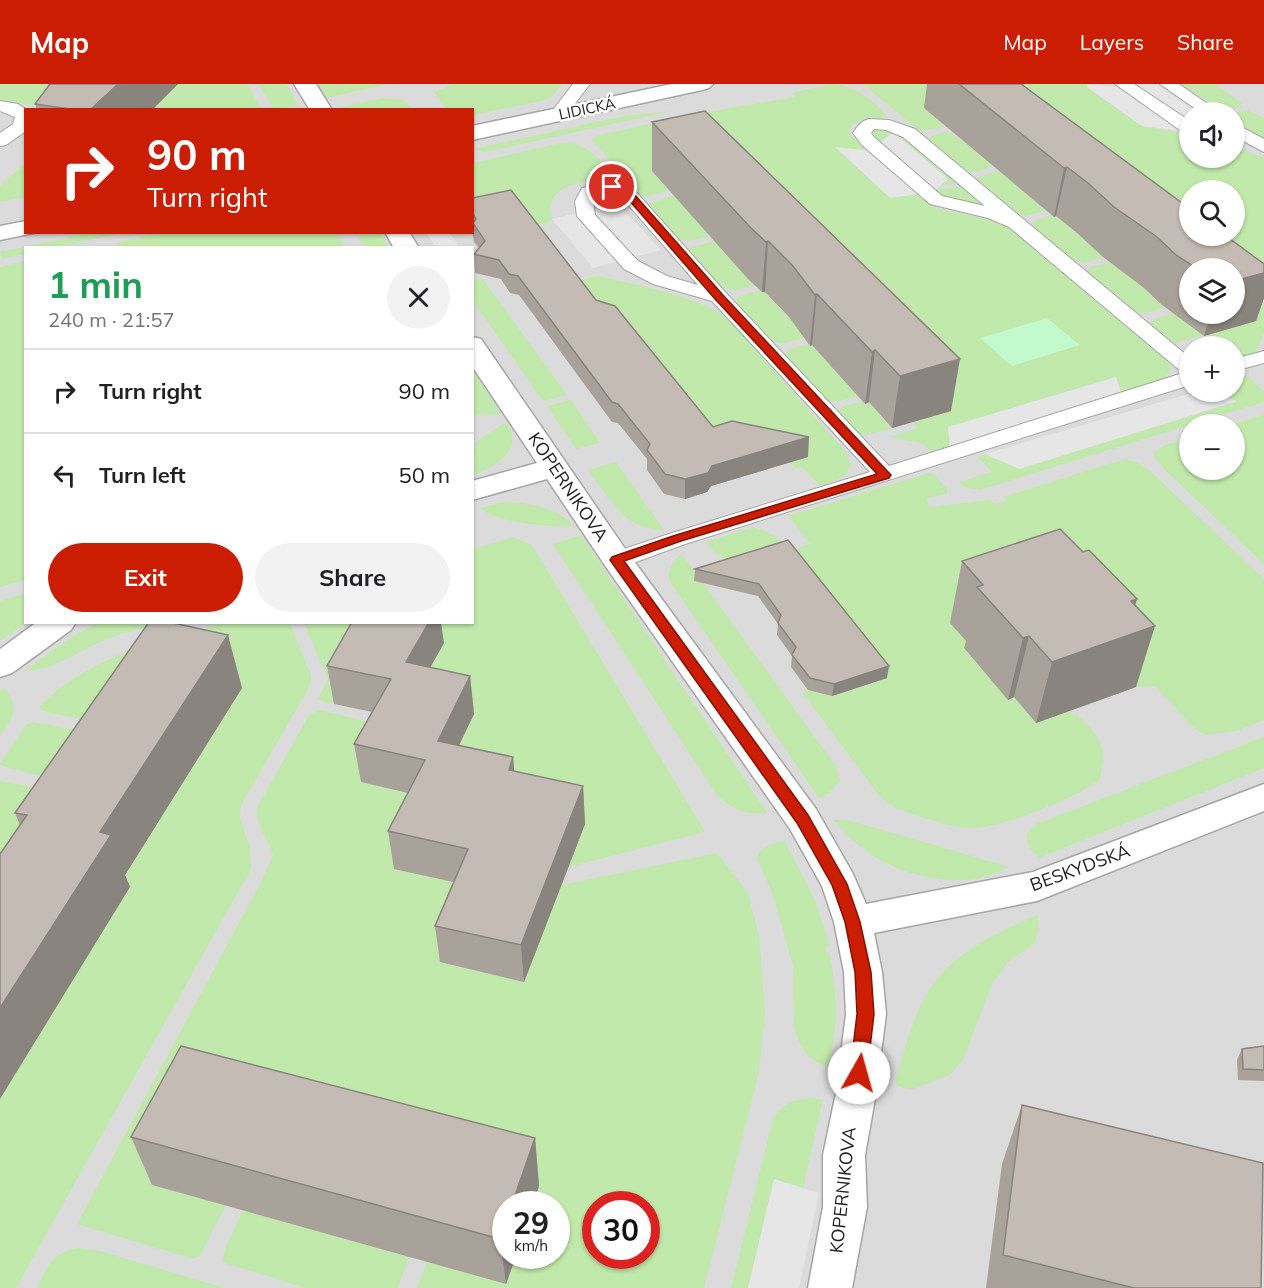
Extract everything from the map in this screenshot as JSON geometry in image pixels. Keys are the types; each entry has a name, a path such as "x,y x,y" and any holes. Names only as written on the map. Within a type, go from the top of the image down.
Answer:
{"street":[{"path":"305,84 320,108"},
{"name":"LIDICKÁ","path":"474,133 702,84"},
{"path":"0,233 24,228"},
{"name":"KOPERNIKOVA","path":"474,348 616,560 803,819 840,884 853,922 863,972 866,1014 856,1093 844,1155 845,1207 830,1288"},
{"path":"474,490 555,467"},
{"path":"0,665 57,624"},
{"name":"BESKYDSKÁ","path":"853,922 1037,886 1264,797"}],"lane":[{"path":"557,115 582,84"},
{"path":"1123,84 1179,122"},
{"path":"1168,84 1196,102"},
{"path":"0,106 12,108 24,115 21,126 0,141"},
{"path":"1019,224 994,214 936,200 868,141 862,133 869,124 889,125 909,133 1019,224 1179,360"},
{"path":"1245,135 1264,147"},
{"path":"1245,148 1264,153"},
{"path":"718,297 660,279 631,265 586,216 584,201 588,192 599,187 612,187 631,197 718,297 885,475"},
{"path":"1245,362 1264,357"},
{"path":"616,560 677,538 1179,381"}],"shaded area":[{"path":"0,84 1264,84 1264,1288 0,1288"},
{"path":"1088,84 1116,87 1131,84 1156,84 1182,102 1179,102 1179,129 1142,126 1087,87"},
{"path":"893,132 948,179 933,192 890,198 835,147 864,150 879,144"},
{"path":"617,203 661,250 593,268 552,219"},
{"path":"427,234 450,234 459,246 435,246"},
{"path":"1116,377 1122,395 950,448 948,427"},
{"path":"1179,397 1179,402 1234,402 1195,414 1179,414 1179,419 1019,469 985,454"},
{"path":"774,1179 819,1193 799,1288 748,1288"}],"green space":[{"path":"0,84 99,84 71,108 49,108 0,100"},
{"path":"178,84 247,84 261,108 154,108"},
{"path":"258,84 286,84 299,105 273,108"},
{"path":"317,84 389,84 327,98"},
{"path":"454,84 563,84 551,97 542,101 474,115 474,108 445,108 434,92"},
{"path":"831,84 847,87 862,94 887,116 855,123 848,133 866,149 890,197 915,194 937,208 1004,223 1162,354 1171,366 1164,379 1151,386 1122,395 1116,377 948,427 950,448 932,453 922,443 889,437 918,428 913,422 951,411 668,188 667,191 645,197 639,194 592,140 596,136 678,117 795,97 792,93"},
{"path":"863,84 1088,84 1087,87 1142,126 1179,133 1179,168 1245,168 1245,151 1264,157 1264,333 1254,355 1245,358 1245,336 1207,335 1256,321 1245,294 1245,258 1179,258 1179,262 943,124 941,125 944,127 919,131"},
{"path":"1181,84 1214,84 1241,102 1209,102"},
{"path":"383,98 403,100 411,108 338,108"},
{"path":"1245,110 1264,118 1264,139 1245,127"},
{"path":"672,111 485,152 474,149 623,116"},
{"path":"872,127 895,129 958,182 941,185 948,179 879,144 870,137"},
{"path":"948,131 992,164 990,165 992,167 975,172 964,170 926,138"},
{"path":"561,143 571,144 580,146 594,155 617,182 594,180 570,186 560,191 553,199 550,209 553,221 526,227 474,213 474,163"},
{"path":"24,164 24,197 0,202 0,186"},
{"path":"998,171 1046,211 1025,216 1019,215 976,178"},
{"path":"962,186 984,205 951,201 933,192 941,187 944,189"},
{"path":"672,196 676,197 710,233 709,236 689,241 678,239 647,204"},
{"path":"1052,215 1103,254 1103,257 1084,263 1071,259 1032,226 1033,221"},
{"path":"84,234 118,234 60,246 28,246"},
{"path":"159,234 337,234 345,246 115,246 123,241"},
{"path":"360,234 381,234 389,246 364,246 359,239"},
{"path":"714,241 719,242 755,285 735,290 722,288 689,251 692,247"},
{"path":"24,247 24,254 2,259 0,252"},
{"path":"24,261 24,580 0,587 0,267"},
{"path":"1110,262 1164,304 1162,308 1145,314 1134,311 1087,272 1090,267"},
{"path":"597,276 681,297 727,317 846,452 851,465 845,476 821,487 802,467 795,468 779,451 726,442 569,283"},
{"path":"482,278 567,395 543,401 474,302 474,280"},
{"path":"760,290 765,292 805,334 804,338 781,344 771,341 735,301 739,296"},
{"path":"1172,313 1177,314 1179,324 1189,324 1204,336 1179,336 1179,342 1174,343 1149,322"},
{"path":"1047,318 1080,345 1012,366 980,338"},
{"path":"809,343 814,345 858,396 836,402 825,400 784,355 791,349"},
{"path":"474,373 501,414 474,415"},
{"path":"1245,377 1264,391 1264,402 1225,414 1197,414 1236,402 1245,402"},
{"path":"571,400 600,443 576,449 547,406"},
{"path":"863,401 869,402 891,429 859,436 838,413 842,407"},
{"path":"1264,415 1264,564 1163,468 1153,454 1163,446 1179,441 1179,480 1245,480 1245,421"},
{"path":"1179,420 1179,428 980,490 965,487 959,482 992,472 978,457 985,454 1020,469"},
{"path":"506,422 513,441 506,456 474,476 474,450 477,448 475,445 477,441"},
{"path":"1125,459 1137,462 1148,469 1264,579 1264,720 1236,731 1205,735 1193,727 1155,686 1136,687 1113,662 950,623 970,646 964,649 1008,699 1014,697 1036,723 1069,711 1074,716 1077,715 1092,730 1102,750 1100,779 1090,786 1040,810 988,826 966,828 940,823 911,814 880,797 802,692 808,690 832,696 879,681 882,672 743,565 719,556 706,542 753,527 778,538 788,552 810,544 788,516 932,472 947,489 947,494 926,498 930,507 990,500 994,504 1007,501 1003,497"},
{"path":"616,462 664,530 650,529 628,519 611,502 588,470"},
{"path":"499,503 539,506 557,513 574,526 511,521 480,508"},
{"path":"581,535 767,813 739,810 727,804 716,794 553,544"},
{"path":"513,537 532,545 705,832 568,867 443,779 473,717 477,715 410,700 331,702 330,704 318,699 328,679 304,624 474,624 474,549"},
{"path":"682,554 835,765 840,781 829,793 819,798 670,582 671,566"},
{"path":"24,594 26,624 0,641 0,601"},
{"path":"96,624 157,624 107,639 46,667 24,671 70,638"},
{"path":"218,624 290,624 311,676 311,684 241,805 240,818 250,847 251,869 16,1288 0,1288 0,1099 119,884 131,728 46,712 41,710 40,706 80,675 102,663 149,644"},
{"path":"4,687 12,701 14,712 0,735 0,692"},
{"path":"319,710 395,728 432,799 395,869 472,887 561,885 717,853 748,893 759,936 765,1013 759,1072 704,1288 417,1288 427,1262 492,1258 492,1269 570,1269 570,1191 537,1191 539,1186 152,1185 226,1205 200,1256 193,1259 77,1224 261,882 273,855 258,819 258,806 309,715"},
{"path":"33,722 87,732 55,780 0,764 26,725"},
{"path":"1264,737 1264,768 1038,858 1030,848 1026,835 1036,824"},
{"path":"0,781 59,791 0,898"},
{"path":"834,820 846,820 876,828 1009,867 969,880 930,878 911,873 877,858 861,847"},
{"path":"784,840 815,900 830,946 824,947 826,952 829,952 834,983 836,1023 828,1067 810,1057 796,1034 793,966 773,895 757,859 764,848"},
{"path":"1038,915 1035,943 1007,963 992,984 964,1058 950,1075 913,1089 895,1084 915,1020 926,996 939,977 956,960 977,945"},
{"path":"814,1098 823,1100 803,1188 774,1179 748,1288 731,1288 773,1119 790,1102"},
{"path":"243,1210 409,1257 398,1288 306,1288 225,1263 223,1260 225,1249"},
{"path":"78,1248 100,1251 225,1288 37,1288 56,1257"}],"building":[{"path":"50,84 118,84 92,108 62,108 35,104"},
{"path":"959,84 1021,84 1179,201 1179,246 1240,246 1264,264 1264,273 1245,278 1245,258 1181,258 1157,237 1114,207 1088,183 1067,167 1064,168"},
{"path":"705,111 960,359 900,376 875,350 872,352 817,294 815,295 793,266 751,228 652,122"},
{"path":"511,190 596,300 615,306 713,427 732,421 809,437 712,466 708,473 685,479 665,474 647,450 650,444 618,404 612,402 518,276 509,274 499,260 474,254 485,241 474,224 476,219 474,198"},
{"path":"1060,529 1083,552 1089,550 1137,599 1131,601 1155,626 1052,662 1029,636 1023,638 977,587 983,585 962,561"},
{"path":"788,540 889,666 834,684 810,678 792,655 796,647 778,623 781,615 759,584 695,569"},
{"path":"148,624 178,624 228,635 100,832 111,835 0,1008 0,854 27,815 15,813"},
{"path":"351,624 428,624 406,662 470,676 438,741 513,757 509,770 583,786 521,945 435,926 468,849 388,831 425,760 354,744 391,679 327,666"},
{"path":"181,1046 535,1138 517,1191 492,1191 492,1237 131,1137"},
{"path":"1264,1046 1264,1070 1243,1069 1242,1049"},
{"path":"1022,1105 1263,1163 1261,1288 1134,1288 1003,1255"}],"route":[{"path":"612,187 631,197 718,297 885,475 677,538 616,560 803,819 840,884 853,922 863,972 866,1014 859,1073"}]}
